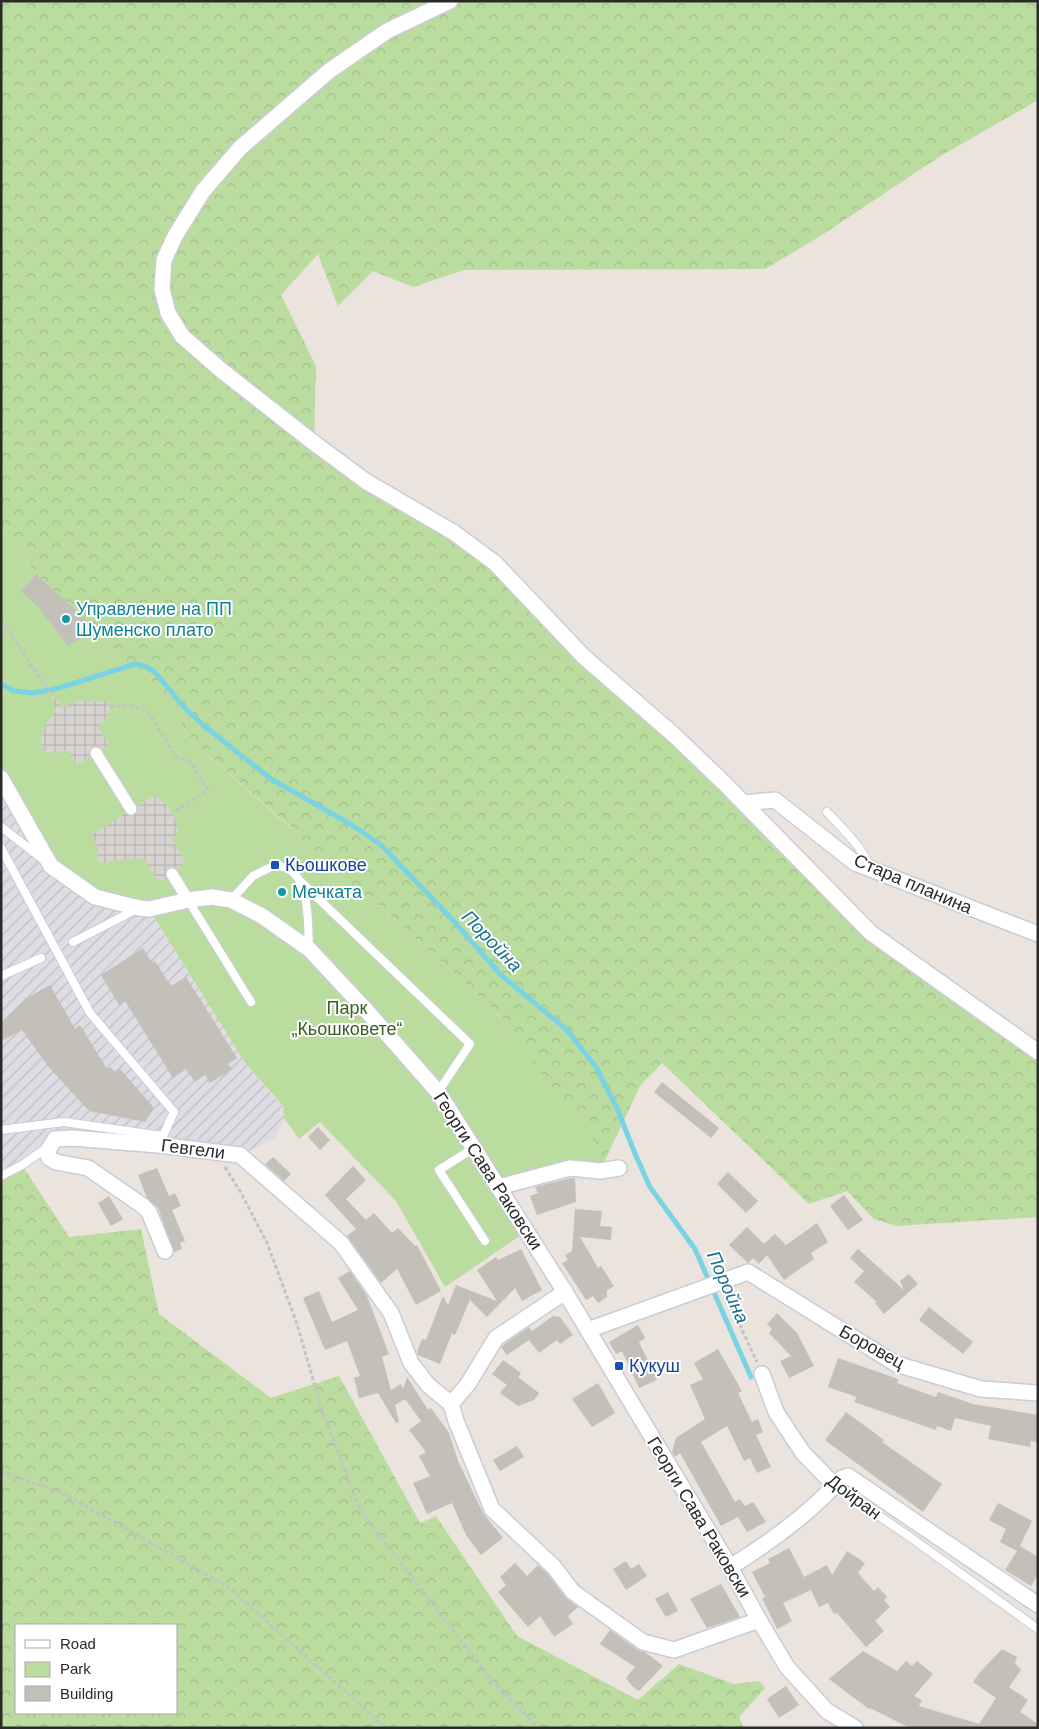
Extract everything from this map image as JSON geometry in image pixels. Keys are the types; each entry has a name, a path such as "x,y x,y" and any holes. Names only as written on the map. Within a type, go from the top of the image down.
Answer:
{"street":[{"path":"450,1 380,36 330,72 240,148 203,191 164,260 162,289 168,313 182,336 221,370 314,444 367,482 453,532 495,563 584,657 674,735 744,803 871,933 1031,1041 1038,1052"},
{"path":"96,753 131,809"},
{"name":"Георги Сава Раковски","path":"1,778 51,866 95,898 149,909 188,900 212,897 231,900 262,916 310,949 365,1009 438,1092 474,1148 588,1330 787,1666 827,1711 855,1728"},
{"name":"Стара планина","path":"744,803 775,800 855,864 1038,934"},
{"path":"172,874 188,900"},
{"name":"Гевгели","path":"51,1144 55,1139 71,1138 159,1145 240,1155 341,1242 391,1313 411,1363 428,1386 451,1404"},
{"path":"51,1144 47,1152 49,1158 56,1162 88,1168 143,1206 149,1212 165,1251"},
{"path":"499,1187 570,1168 600,1171 619,1168"},
{"name":"Боровец","path":"720,1283 748,1272 896,1364 981,1389 1038,1394"},
{"path":"588,1330 720,1283"},
{"path":"565,1292 496,1338 468,1384 451,1404 456,1421 492,1509 554,1566 573,1592 643,1642 674,1650 759,1620"},
{"name":"Дойран","path":"762,1374 776,1412 803,1453 835,1486 842,1478 848,1476 853,1478 1038,1606"},
{"path":"730,1567 759,1550 786,1530 835,1486"}],"lane":[{"path":"827,812 852,838 864,854 872,870"},
{"path":"1,827 51,866"},
{"path":"1,848 90,1013 174,1112 163,1136 64,1122 1,1130"},
{"path":"231,900 253,876 275,865 290,870 470,1044 438,1092"},
{"path":"300,881 305,895 310,949"},
{"path":"188,900 251,1002"},
{"path":"73,942 139,908"},
{"path":"1,976 41,958"},
{"path":"1,1176 22,1165 51,1144"},
{"path":"474,1148 439,1170 485,1241"},
{"name":"Дойран","path":"835,1486 959,1571 1038,1629"}],"path":[{"path":"1,620 51,694"},
{"path":"110,707 128,705 147,711 176,756 191,762 206,784 208,790 172,813"},
{"path":"215,1152 240,1191 267,1244 297,1324 321,1407 360,1510 492,1681 539,1728"},
{"path":"720,1283 762,1374"},
{"path":"1,1472 61,1492 227,1586 386,1728"}],"shaded area":[{"path":"51,694 62,707 84,700 95,702 104,700 110,707 107,717 98,728 109,744 77,765 68,750 56,753 45,752 40,742 45,725 56,711"},
{"path":"1,778 149,909 246,1064 283,1107 284,1118 275,1138 240,1155 71,1138 1,1176"},
{"path":"155,795 168,806 177,824 178,833 172,839 185,861 179,868 158,881 144,858 105,863 98,861 98,846 91,835"}],"green space":[{"path":"1,1 1038,1 1038,100 939,157 819,237 765,269 464,270 413,287 373,271 338,306 318,254 281,295 316,366 314,444 453,532 871,933 1038,1052 1038,1217 896,1226 874,1219 847,1191 809,1204 662,1063 640,1086 600,1171 505,1024 507,1022 384,910 338,874 322,855 305,848 283,843 292,828 194,743 149,676 110,653 95,629 36,574 1,528"},
{"name":"Парк „Кьошковете“","path":"1,528 36,574 95,629 110,653 149,676 194,743 292,829 283,843 305,848 322,855 338,874 384,910 507,1022 505,1025 595,1143 600,1171 499,1187 527,1231 445,1287 396,1201 320,1122 299,1139 284,1118 283,1106 246,1064 149,909 95,897 51,866 1,778"},
{"path":"22,1165 69,1237 141,1229 159,1314 271,1398 339,1376 420,1523 436,1516 517,1636 638,1700 679,1664 734,1684 759,1681 765,1688 739,1717 744,1728 1,1728 1,1176"}],"building":[{"name":"Управление на ПП Шуменско плато","path":"36,574 96,629 68,646 40,609 21,591"},
{"path":"143,948 152,963 155,961 171,986 186,977 237,1058 228,1064 232,1069 210,1083 205,1075 195,1082 186,1069 173,1078 125,1001 119,1005 101,975"},
{"path":"50,985 75,1029 80,1025 107,1069 110,1067 115,1072 119,1068 154,1108 145,1122 89,1111 47,1065 22,1030 1,1041 1,1023 25,999"},
{"path":"662,1082 719,1128 711,1138 654,1092"},
{"path":"318,1127 330,1140 320,1150 308,1137"},
{"path":"273,1157 291,1174 284,1181 265,1164"},
{"path":"353,1166 366,1180 346,1199 366,1220 374,1213 392,1233 398,1228 415,1246 417,1245 441,1291 416,1305 397,1269 381,1283 347,1236 356,1229 325,1195"},
{"path":"157,1168 169,1196 175,1193 181,1206 172,1210 185,1241 180,1243 182,1249 174,1252 158,1208 147,1198 138,1175"},
{"path":"728,1172 758,1201 746,1213 717,1184"},
{"path":"575,1178 576,1202 537,1215 530,1196 538,1193 535,1187"},
{"path":"844,1195 863,1220 848,1230 830,1206"},
{"path":"109,1196 123,1219 111,1226 98,1203"},
{"path":"575,1209 602,1211 600,1226 612,1227 611,1240 580,1237 598,1268 601,1266 614,1286 607,1290 607,1297 598,1303 593,1296 586,1300 562,1263 568,1260 565,1255 572,1251"},
{"path":"817,1223 828,1242 811,1253 814,1259 784,1280 767,1255 759,1264 753,1258 748,1263 729,1245 747,1227 764,1244 775,1234 786,1245"},
{"path":"521,1249 542,1290 522,1301 515,1288 487,1317 470,1300 455,1335 452,1333 440,1364 418,1355 417,1352 422,1339 426,1340 443,1296 448,1305 456,1285 497,1301 477,1270 496,1257 498,1260"},
{"path":"858,1249 904,1290 900,1281 909,1274 918,1284 884,1314 875,1303 877,1302 854,1282 864,1271 850,1258"},
{"path":"350,1271 367,1296 389,1354 382,1357 391,1390 401,1384 403,1389 407,1377 428,1410 431,1408 449,1433 458,1461 483,1513 503,1538 481,1555 466,1535 452,1503 427,1514 413,1483 430,1476 419,1456 426,1452 409,1430 421,1421 405,1399 395,1405 399,1422 396,1423 378,1393 359,1398 354,1378 360,1376 347,1341 325,1350 303,1298 319,1291 332,1322 358,1310 338,1278"},
{"path":"929,1307 973,1342 963,1354 919,1320"},
{"path":"777,1313 797,1333 814,1366 789,1378 780,1361 791,1356 769,1333 772,1329 767,1324"},
{"path":"553,1316 560,1317 573,1335 560,1344 557,1340 539,1353 529,1340 507,1355 501,1347 529,1327 532,1331"},
{"path":"638,1325 645,1338 639,1342 657,1380 639,1388 622,1351 616,1354 609,1342"},
{"path":"718,1349 742,1391 738,1393 752,1422 758,1419 763,1432 756,1435 771,1467 757,1473 750,1458 744,1461 727,1426 701,1442 735,1502 740,1499 745,1506 753,1502 766,1522 747,1532 738,1517 721,1526 680,1453 675,1457 672,1452 676,1438 705,1419 690,1385 703,1379 694,1363"},
{"path":"838,1358 898,1379 897,1383 936,1397 938,1392 973,1404 1038,1415 1038,1442 1031,1441 1030,1447 988,1439 991,1426 955,1418 951,1431 937,1426 936,1430 854,1402 857,1397 828,1387"},
{"path":"503,1360 521,1373 518,1377 539,1393 534,1400 518,1406 500,1393 507,1385 492,1374"},
{"path":"598,1383 615,1413 592,1427 572,1399"},
{"path":"846,1412 884,1440 882,1442 942,1484 923,1512 825,1440"},
{"path":"517,1446 524,1457 500,1471 493,1460"},
{"path":"998,1503 1032,1521 1020,1546 1038,1557 1038,1574 1031,1586 1005,1570 1017,1551 1000,1542 1006,1529 989,1520"},
{"path":"789,1548 804,1577 827,1565 832,1575 847,1551 865,1563 858,1573 874,1591 878,1587 887,1597 884,1600 890,1607 875,1621 884,1631 866,1647 837,1613 834,1614 828,1603 819,1607 811,1590 783,1603 792,1621 777,1629 762,1598 765,1597 752,1572 770,1563 768,1559"},
{"path":"626,1561 631,1569 639,1564 647,1576 626,1590 613,1569"},
{"path":"515,1563 527,1576 538,1565 547,1573 566,1598 578,1607 568,1616 573,1624 554,1637 540,1616 528,1627 498,1592 506,1585 500,1577"},
{"path":"721,1584 740,1617 707,1628 690,1599"},
{"path":"668,1592 678,1611 666,1617 655,1599"},
{"path":"610,1630 663,1666 639,1691 626,1678 635,1667 600,1644"},
{"path":"1002,1649 1017,1657 1015,1663 1021,1670 1009,1687 1028,1700 1020,1712 1038,1724 1038,1728 910,1728 869,1709 829,1679 863,1651 897,1671 906,1661 912,1666 917,1661 933,1674 914,1696 922,1700 919,1706 979,1724 996,1698 973,1682"},
{"path":"786,1686 799,1705 779,1718 767,1699"}],"waterway":[{"name":"Поройна","path":"1,684 14,691 34,693 59,688 135,664 145,666 154,671 184,707 203,725 271,779 352,825 381,845 450,917 501,975 567,1030 596,1067 617,1108 650,1187 695,1249 751,1377"}],"place":[{"name":"Управление на ПП Шуменско плато","path":"66,619"},
{"name":"Кьошкове","path":"275,865"},
{"name":"Мечката","path":"282,892"},
{"name":"Кукуш","path":"619,1366"}]}
